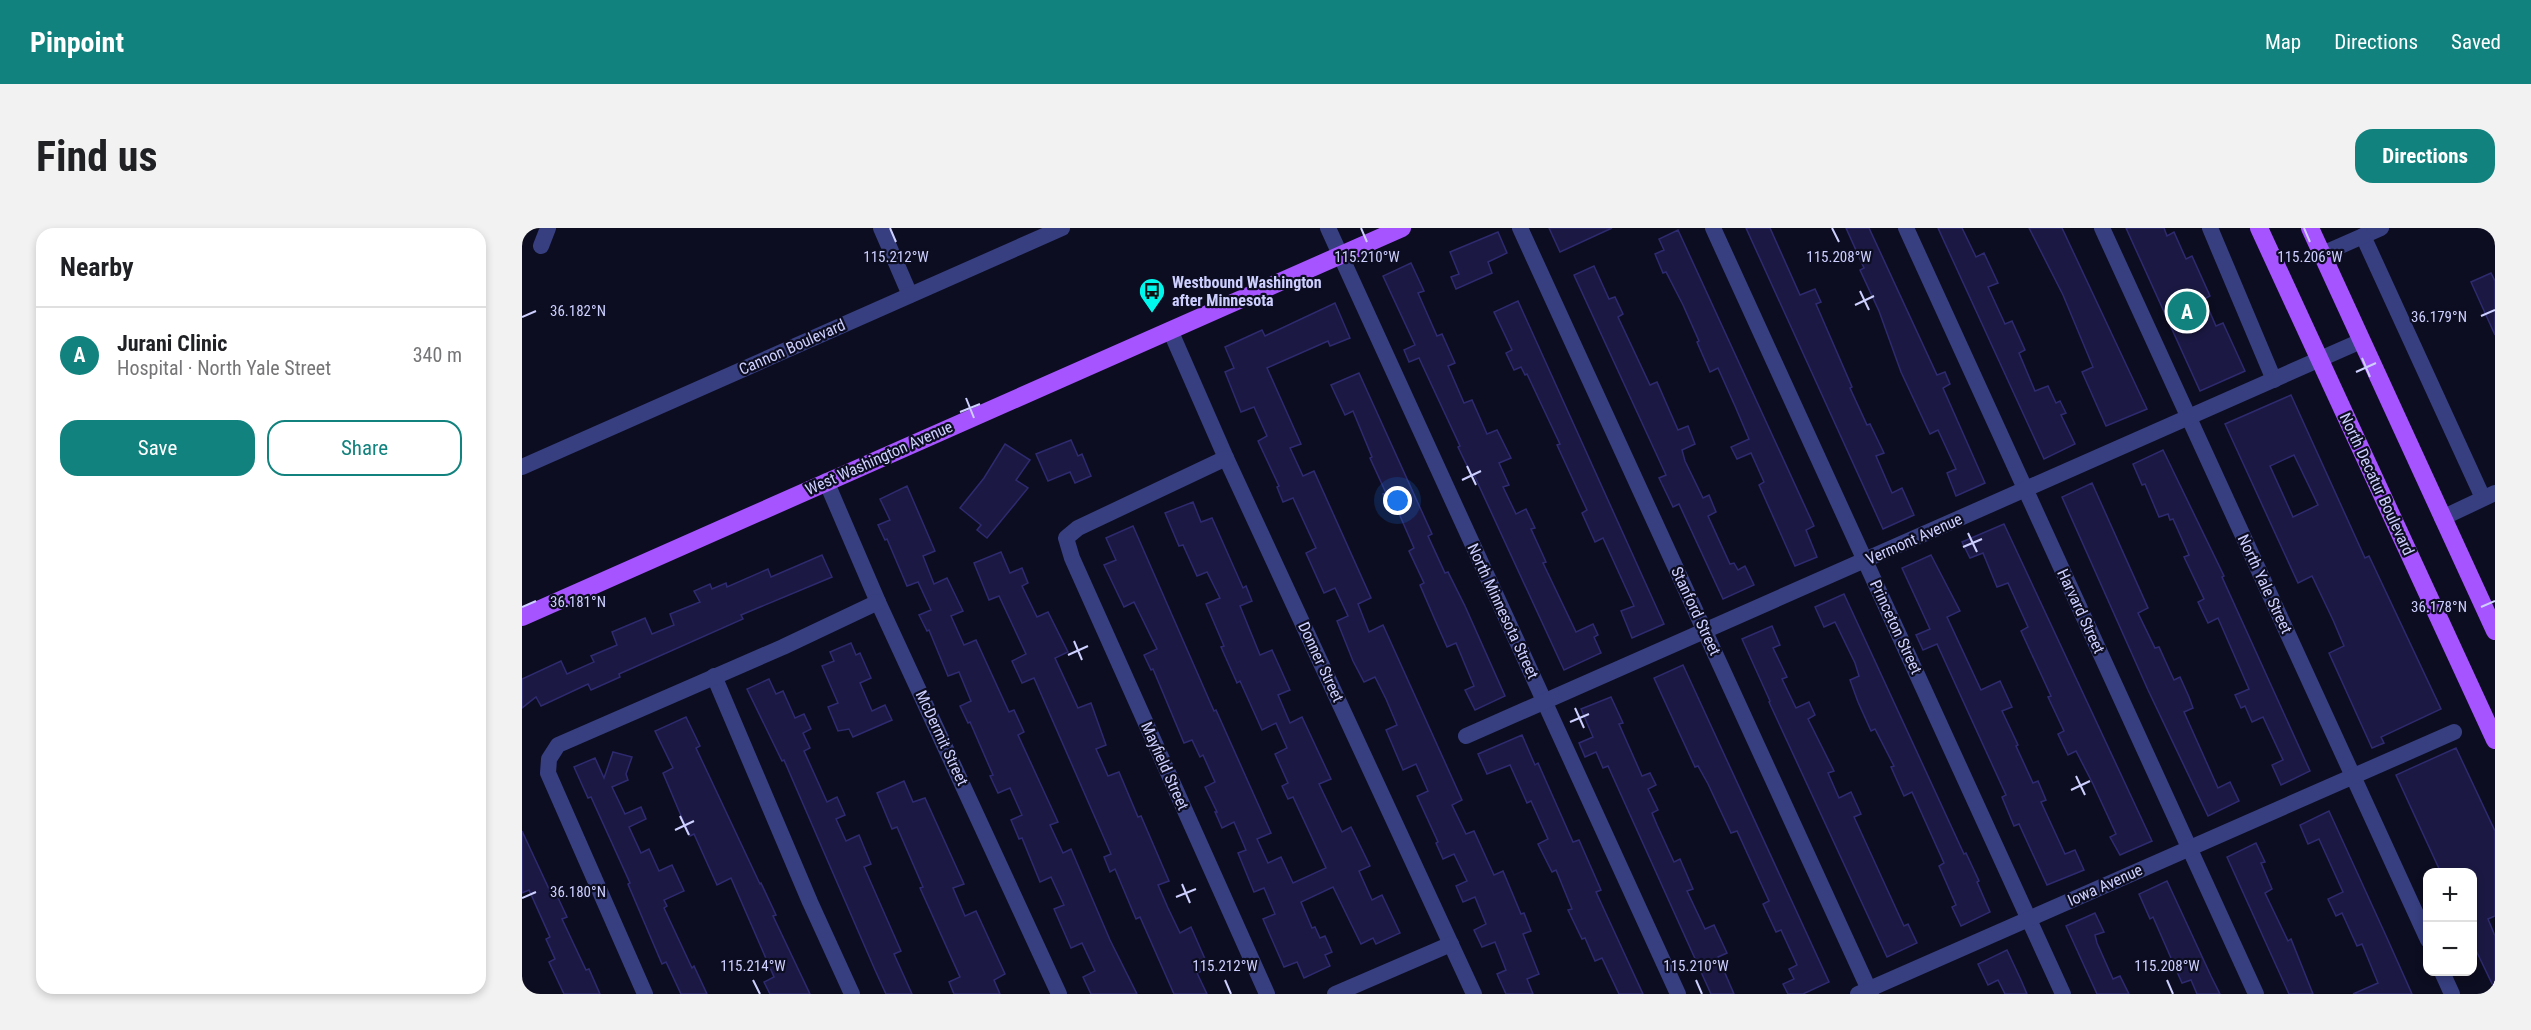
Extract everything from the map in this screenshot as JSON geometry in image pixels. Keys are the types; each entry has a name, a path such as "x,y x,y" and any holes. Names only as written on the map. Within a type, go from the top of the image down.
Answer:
{"main road":[{"name":"West Washington Avenue","path":"522,617 1402,228"},
{"name":"North Decatur Boulevard","path":"2259,228 2495,740"},
{"path":"2310,228 2495,630"}],"street":[{"path":"541,246 548,228"},
{"path":"881,228 910,295"},
{"name":"Cannon Boulevard","path":"522,467 1062,228"},
{"name":"North Minnesota Street","path":"1328,228 1678,994"},
{"name":"Stanford Street","path":"1521,228 1705,631 1866,992"},
{"name":"Princeton Street","path":"1713,228 2063,994"},
{"name":"Harvard Street","path":"1906,228 2256,994"},
{"name":"North Yale Street","path":"2102,228 2423,931"},
{"path":"2210,228 2274,380"},
{"path":"2322,254 2381,228"},
{"path":"2363,236 2489,496 2442,518"},
{"name":"Donner Street","path":"1170,330 1226,458 1474,994"},
{"name":"Vermont Avenue","path":"1466,736 2361,341"},
{"name":"Mayfield Street","path":"1226,458 1078,528 1066,538 1076,569 1267,994"},
{"name":"McDermit Street","path":"826,481 878,602 1059,994"},
{"path":"645,994 548,773 549,759 558,745 783,647 878,602"},
{"path":"714,676 810,902 852,994"},
{"name":"Iowa Avenue","path":"1866,992 2454,732"},
{"path":"1335,994 1451,944"},
{"path":"2444,976 2452,994"}],"building":[{"path":"1549,228 1612,228 1560,252"},
{"path":"1746,228 1770,228 1800,295 1815,289 1821,302 1816,304 1852,387 1850,388 1867,425 1870,424 1884,453 1876,456 1892,493 1902,488 1914,515 1883,529"},
{"path":"1846,228 1869,228 1937,375 1945,372 1950,384 1943,388 1985,483 1956,496 1947,473 1956,469 1938,430 1930,434 1901,372 1879,311 1860,270 1864,268"},
{"path":"1938,228 1962,228 1976,257 1984,253 1998,283 1988,287 2005,324 2012,321 2025,350 2019,353 2035,391 2048,386 2056,403 2060,401 2066,413 2061,415 2075,444 2044,459"},
{"path":"2029,228 2062,228 2147,409 2106,426 2082,372 2093,367 2063,295"},
{"path":"2126,228 2164,228 2167,236 2174,232 2186,259 2192,256 2210,296 2204,299 2216,326 2223,323 2245,371 2200,391"},
{"path":"1678,230 1814,526 1806,530 1817,557 1795,566 1759,485 1764,482 1751,453 1737,459 1731,447 1749,439 1718,368 1710,372 1683,305 1666,272 1663,273 1655,254 1664,250 1659,239"},
{"path":"1498,232 1507,253 1488,262 1492,273 1456,289 1451,277 1459,274 1450,252"},
{"path":"1411,263 1424,291 1418,293 1437,336 1442,334 1455,363 1448,366 1464,403 1472,400 1487,434 1497,430 1511,458 1499,463 1509,485 1503,487 1516,514 1526,509 1535,528 1531,529 1546,562 1543,563 1576,632 1593,624 1598,635 1594,637 1601,653 1564,670 1474,475 1472,476 1458,447 1460,446 1419,358 1409,362 1404,350 1415,345 1383,276"},
{"path":"1594,266 1609,299 1615,297 1623,314 1618,317 1650,385 1657,382 1678,430 1688,426 1695,444 1682,450 1685,461 1703,498 1709,495 1716,512 1708,516 1730,564 1734,563 1738,570 1745,566 1754,585 1723,599 1679,504 1673,507 1659,478 1666,475 1574,275"},
{"path":"2491,273 2495,281 2495,335 2471,282"},
{"path":"1518,301 1664,624 1632,638 1621,611 1634,606 1603,538 1595,542 1582,513 1587,510 1557,445 1560,444 1527,374 1525,375 1521,367 1514,370 1506,353 1512,350 1494,312"},
{"path":"1335,303 1350,338 1330,346 1328,341 1267,368 1301,444 1290,448 1303,476 1314,471 1371,598 1358,604 1369,632 1383,625 1462,800 1452,805 1466,834 1474,831 1494,875 1503,871 1521,914 1524,913 1531,931 1523,934 1539,974 1527,979 1533,994 1506,994 1497,974 1506,970 1495,942 1482,947 1474,930 1486,924 1475,897 1463,902 1456,886 1467,881 1454,854 1443,859 1436,843 1438,842 1417,796 1428,791 1416,764 1403,770 1386,730 1397,725 1386,699 1375,677 1364,682 1353,661 1337,621 1348,616 1335,588 1324,593 1306,553 1316,548 1293,498 1283,502 1277,487 1279,486 1258,441 1267,436 1254,407 1241,412 1225,372 1234,368 1225,347 1262,330 1265,336"},
{"path":"1359,373 1432,534 1428,536 1445,573 1448,572 1465,606 1505,696 1475,710 1465,690 1474,686 1456,643 1447,647 1435,620 1420,585 1424,583 1409,551 1414,548 1397,509 1391,512 1383,494 1386,493 1353,411 1345,415 1331,385"},
{"path":"2291,395 2365,558 2369,556 2441,709 2381,737 2384,743 2372,748 2329,653 2344,646 2333,620 2312,576 2298,583 2225,424","holes":["2294,455 2318,505 2293,517 2270,466"]},
{"path":"1071,440 1078,456 1082,454 1091,476 1075,483 1070,472 1048,481 1036,454"},
{"path":"1005,444 1030,460 1016,480 1028,488 987,538 977,530 981,525 960,508 984,478"},
{"path":"2163,450 2224,576 2222,577 2310,771 2281,785 2272,765 2283,760 2263,717 2252,722 2245,706 2241,708 2235,695 2249,689 2218,618 2208,623 2198,602 2204,599 2184,557 2189,555 2173,519 2170,520 2168,514 2159,517 2145,484 2142,485 2133,464"},
{"path":"2092,483 2148,608 2138,613 2155,648 2159,647 2174,680 2180,677 2189,697 2193,708 2184,712 2218,788 2230,782 2239,801 2208,816 2148,690 2062,497"},
{"path":"907,486 935,551 923,556 934,584 947,578 963,611 951,616 964,645 976,640 1009,712 1014,710 1024,732 1018,735 1058,822 1050,825 1063,853 1071,849 1110,940 1137,994 1091,994 1083,977 1095,971 1082,943 1071,948 1054,909 1064,905 1051,877 1040,882 1022,838 1019,839 1011,820 1022,815 1010,788 998,793 990,776 993,775 970,722 968,723 960,706 971,701 959,672 948,676 929,630 927,631 919,615 931,610 918,582 907,586 887,539 885,540 878,525 890,520 880,499"},
{"path":"1193,502 1201,522 1212,518 1243,588 1246,586 1252,601 1240,606 1260,655 1272,650 1290,690 1278,695 1290,723 1302,717 1331,779 1319,784 1342,832 1351,827 1370,866 1359,871 1372,900 1382,895 1400,933 1376,944 1373,938 1361,944 1333,887 1301,902 1312,928 1315,927 1320,938 1325,936 1332,952 1325,955 1330,966 1304,978 1297,962 1284,967 1263,919 1275,914 1264,888 1254,892 1238,853 1246,850 1234,822 1222,828 1205,787 1215,782 1203,755 1200,757 1192,740 1184,743 1153,669 1151,670 1144,655 1157,649 1134,602 1124,607 1104,565 1116,560 1106,538 1133,526 1214,711 1216,710 1271,833 1257,839 1268,863 1281,857 1293,883 1326,868 1293,797 1288,799 1282,786 1288,783 1275,754 1287,748 1276,723 1262,730 1240,681 1237,683 1221,647 1224,646 1206,604 1220,598 1207,572 1197,576 1183,545 1179,546 1165,513"},
{"path":"2004,524 2152,841 2120,855 2110,837 2116,834 2093,784 2076,751 2068,755 2058,734 2064,731 2048,697 2051,696 2021,631 2028,627 2008,583 1997,587 1983,553 1970,558 1962,542"},
{"path":"1001,552 1010,573 1022,568 1028,583 1022,586 1037,617 1048,612 1068,652 1055,658 1078,708 1091,703 1106,745 1096,749 1108,776 1119,772 1138,817 1141,816 1169,881 1158,885 1168,908 1180,933 1191,927 1209,968 1197,973 1207,994 1174,994 1140,917 1136,919 1115,869 1110,872 1104,857 1111,854 1034,678 1022,683 1012,661 1026,654 999,596 989,600 974,563"},
{"path":"822,555 832,577 741,615 743,619 619,674 620,677 591,690 588,684 541,706 536,697 522,708 522,679 561,661 567,674 594,662 591,656 617,645 612,632 645,618 652,634 674,625 670,614 700,602 694,591 710,584 712,589 726,583 727,587 768,569 771,577"},
{"path":"1931,555 1960,611 1947,617 1981,690 2000,681 2012,707 2002,711 2018,745 2016,746 2033,783 2038,781 2046,800 2041,802 2065,854 2075,850 2084,870 2047,885 2019,824 2014,826 2002,797 2006,795 1937,644 1923,650 1916,635 1930,629 1902,568"},
{"path":"1844,594 1964,854 1966,853 1979,881 1977,882 1990,912 1961,926 1952,907 1956,905 1939,866 1944,863 1912,792 1904,796 1891,767 1894,766 1875,729 1871,731 1858,702 1850,680 1859,676 1855,663 1835,622 1824,627 1815,607"},
{"path":"1772,626 1780,645 1773,648 1787,677 1782,679 1796,708 1809,702 1815,715 1808,719 1834,771 1828,773 1839,798 1851,792 1861,814 1854,817 1904,926 1908,924 1917,943 1887,957 1742,639"},
{"path":"851,643 856,655 860,653 871,678 860,683 872,711 885,705 892,720 853,737 849,729 838,731 828,707 838,703 822,666 834,661 830,652"},
{"path":"1683,665 1829,982 1803,994 1788,994 1783,984 1794,979 1789,969 1797,965 1781,930 1776,932 1763,904 1769,901 1737,831 1731,833 1708,784 1698,766 1695,767 1654,678"},
{"path":"769,679 776,694 783,691 795,718 804,714 811,729 803,733 810,748 804,751 827,802 837,797 845,815 836,819 846,841 859,835 871,864 864,867 901,951 894,954 912,994 886,994 784,760 782,761 747,689"},
{"path":"1611,697 1623,723 1619,724 1642,776 1650,773 1656,785 1648,789 1658,810 1652,813 1657,825 1674,862 1680,859 1693,889 1687,891 1705,929 1714,925 1727,953 1718,957 1734,994 1711,994 1608,766 1603,768 1596,752 1585,757 1579,743 1593,737 1581,709"},
{"path":"686,717 700,746 696,748 776,915 773,916 810,994 770,994 764,982 774,977 731,878 717,885 694,834 690,836 663,773 673,768 655,731"},
{"path":"1522,735 1535,765 1538,763 1573,842 1579,840 1601,890 1596,892 1643,994 1619,994 1602,958 1595,961 1585,938 1582,939 1568,910 1572,909 1556,870 1552,872 1538,844 1548,839 1531,801 1527,803 1510,765 1487,774 1478,754"},
{"path":"2456,748 2495,831 2495,916 2488,919 2495,936 2495,990 2477,952 2477,868 2439,868 2396,775"},
{"path":"613,752 632,757 626,774 628,780 612,787 625,814 641,807 646,819 629,827 641,853 649,849 659,871 672,865 684,891 664,900 667,906 664,908 707,994 681,994 666,962 662,964 628,884 630,883 591,797 588,798 574,767 595,758 604,778"},
{"path":"904,781 913,802 925,798 964,884 953,888 965,916 976,911 1005,974 994,980 1000,994 954,994 949,982 960,977 920,888 923,887 897,827 892,829 877,793"},
{"path":"2329,811 2412,994 2353,994 2378,983 2362,944 2357,946 2342,913 2336,916 2328,899 2343,892 2319,839 2308,844 2300,825"},
{"path":"522,831 549,889 553,887 567,917 562,919 600,994 564,994 549,962 555,959 546,939 550,937 529,890 522,893"},
{"path":"2256,843 2265,862 2261,863 2272,889 2265,893 2288,941 2291,939 2313,994 2289,994 2227,857"},
{"path":"2167,881 2220,994 2197,994 2191,980 2182,983 2153,917 2150,919 2139,894"},
{"path":"2095,913 2104,932 2095,935 2097,943 2113,979 2120,976 2129,994 2097,994 2066,926"},
{"path":"2007,950 2027,994 2005,994 1998,980 1988,985 1978,964"}],"place":[{"name":"Jurani Clinic","path":"2187,311"},
{"name":"Westbound Washington after Minnesota","path":"1152,314"}]}
